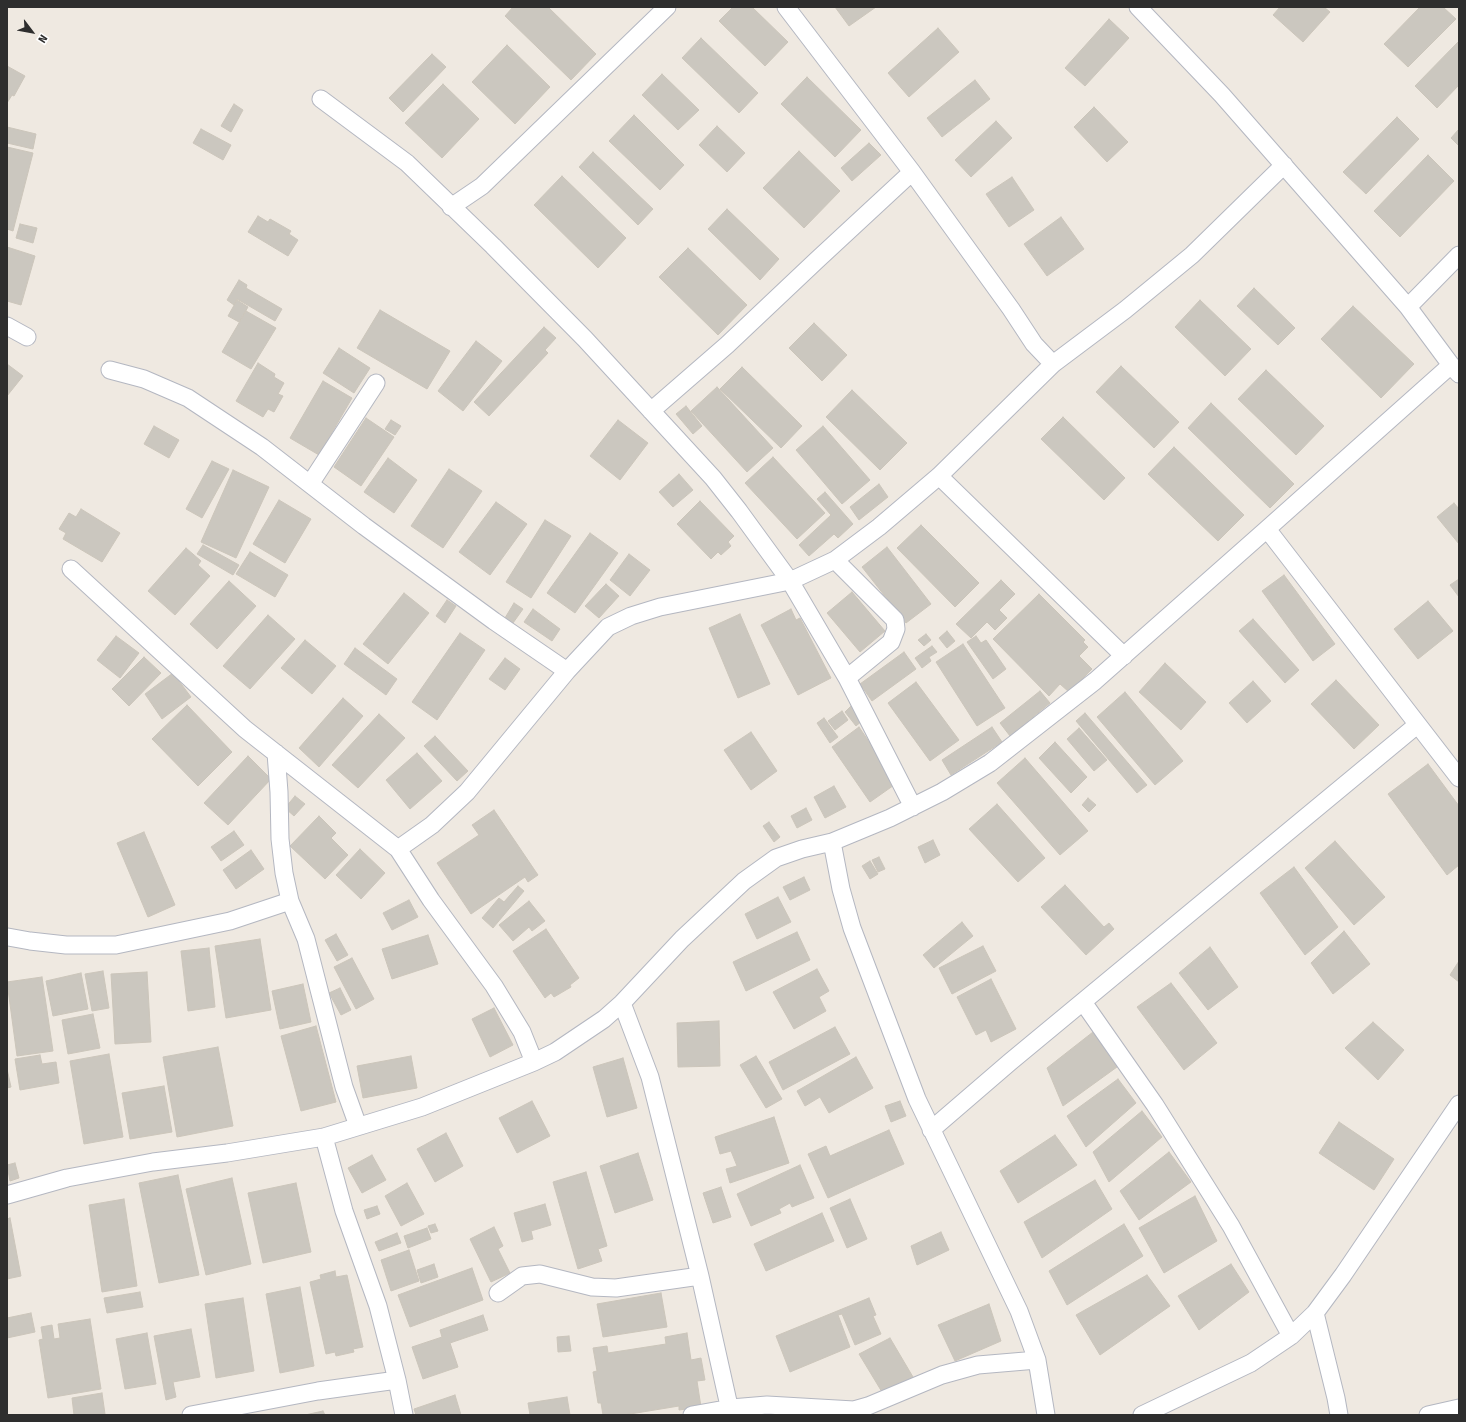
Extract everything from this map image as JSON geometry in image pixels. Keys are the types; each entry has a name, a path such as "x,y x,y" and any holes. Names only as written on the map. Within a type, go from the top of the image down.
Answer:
{"street":[{"path":"451,207 482,186 667,7"},
{"path":"786,7 912,172 1011,309 1034,344 1053,364"},
{"path":"7,1195 67,1178 153,1162 227,1153 324,1137 422,1107 534,1062 555,1052 604,1019 622,1003 682,939 744,881 776,858 802,849 832,842 890,818 942,792 990,764 1096,681 1267,529 1455,370 1408,307 1284,165 1222,95 1138,7"},
{"path":"321,99 407,163 493,246 585,339 714,478 739,510 790,582 847,678 913,807"},
{"path":"398,849 432,825 467,792 567,671 608,627 631,616 660,607 790,582 835,560 879,527 939,476 1053,364 1125,310 1192,255 1284,165"},
{"path":"651,411 728,346 816,260 912,172"},
{"path":"1408,307 1459,255"},
{"path":"7,326 27,337"},
{"path":"110,370 144,379 188,398 262,447 364,526 494,621 567,671"},
{"path":"310,484 376,383"},
{"path":"939,476 1124,656"},
{"path":"1267,529 1459,778"},
{"path":"835,560 895,620 896,629 891,642 847,678"},
{"path":"71,569 245,729 398,849 430,900 494,986 522,1032 534,1062"},
{"path":"931,1130 1010,1062 1417,725"},
{"path":"276,753 280,839 284,873 290,901 306,939 344,1088 358,1126"},
{"path":"832,842 841,889 852,928 917,1099 1019,1311 1037,1360 1046,1415"},
{"path":"8,937 66,945 116,945 230,921 290,901"},
{"path":"1084,1002 1155,1105 1231,1226 1291,1336"},
{"path":"622,1003 650,1077 700,1276 731,1411"},
{"path":"1142,1415 1251,1363 1291,1336 1315,1313 1343,1275 1459,1104"},
{"path":"324,1137 344,1211 378,1306 397,1380 404,1415"},
{"path":"498,1293 522,1276 540,1274 592,1287 616,1288 700,1276"},
{"path":"1315,1313 1339,1415"},
{"path":"692,1415 767,1405 854,1410 868,1406 942,1375 978,1366 1037,1360"},
{"path":"191,1415 318,1391 397,1380"},
{"path":"1428,1415 1459,1408"}],"building":[{"path":"513,7 548,7 596,54 571,80 505,16"},
{"path":"733,7 752,7 788,42 765,66 719,21"},
{"path":"835,7 876,7 849,26"},
{"path":"1280,7 1324,7 1330,12 1303,42 1273,15"},
{"path":"1420,7 1443,7 1456,19 1408,67 1384,44"},
{"path":"1109,19 1129,38 1085,86 1065,68"},
{"path":"938,28 959,52 909,97 888,73"},
{"path":"701,38 758,93 739,113 682,58"},
{"path":"1459,41 1459,85 1437,108 1415,86"},
{"path":"507,45 550,87 515,124 472,82"},
{"path":"432,54 446,67 403,112 389,98"},
{"path":"7,66 25,76 14,96 12,95 7,103"},
{"path":"662,74 699,110 678,130 642,95"},
{"path":"807,77 861,130 835,157 781,104"},
{"path":"975,80 990,99 942,137 927,118"},
{"path":"443,84 479,119 442,158 405,123"},
{"path":"234,104 243,110 231,132 221,126"},
{"path":"1094,107 1128,142 1107,162 1074,127"},
{"path":"634,115 684,165 660,190 609,141"},
{"path":"1397,117 1419,139 1366,194 1343,172"},
{"path":"996,121 1012,138 971,177 955,160"},
{"path":"717,126 745,153 727,172 699,145"},
{"path":"7,127 36,134 33,149 7,143"},
{"path":"201,129 231,145 223,160 193,143"},
{"path":"1459,129 1459,146 1451,138"},
{"path":"869,143 881,155 852,181 841,168"},
{"path":"7,147 33,153 13,231 7,229"},
{"path":"799,151 840,191 804,228 763,188"},
{"path":"593,152 653,209 638,225 579,167"},
{"path":"1428,155 1454,181 1400,237 1374,211"},
{"path":"562,176 626,238 598,268 534,205"},
{"path":"1012,177 1034,210 1009,227 986,194"},
{"path":"727,209 779,259 760,280 708,229"},
{"path":"258,216 268,222 270,219 291,231 289,234 298,240 288,256 248,232"},
{"path":"1061,217 1084,249 1047,276 1024,244"},
{"path":"20,224 37,228 33,243 16,238"},
{"path":"7,247 35,256 21,305 7,301"},
{"path":"688,248 747,305 718,335 659,277"},
{"path":"239,280 247,285 246,288 282,309 275,321 237,299 234,305 227,300"},
{"path":"1254,288 1295,328 1278,345 1237,306"},
{"path":"237,300 248,307 239,322 228,316"},
{"path":"1200,300 1251,349 1225,376 1175,327"},
{"path":"1353,306 1414,364 1381,398 1321,339"},
{"path":"380,310 450,351 427,389 357,348"},
{"path":"246,311 276,328 251,369 222,352"},
{"path":"814,323 847,355 822,381 789,348"},
{"path":"544,327 556,338 545,350 548,353 489,416 474,402"},
{"path":"476,341 502,361 463,411 438,391"},
{"path":"339,348 370,368 354,393 323,373"},
{"path":"258,363 275,374 274,377 284,383 278,394 283,396 274,412 268,409 263,417 236,401"},
{"path":"7,364 23,376 7,396"},
{"path":"1121,366 1179,422 1154,448 1096,392"},
{"path":"742,367 802,426 781,448 720,389"},
{"path":"1266,370 1324,426 1296,455 1238,399"},
{"path":"323,381 352,398 319,455 290,438"},
{"path":"717,387 773,448 747,472 691,411"},
{"path":"852,390 907,443 880,470 826,417"},
{"path":"1211,403 1294,484 1270,508 1188,428"},
{"path":"686,406 702,426 693,434 676,414"},
{"path":"1063,417 1125,478 1104,500 1041,439"},
{"path":"366,418 394,437 361,486 334,467"},
{"path":"391,420 401,426 395,435 385,429"},
{"path":"618,420 648,443 620,480 590,456"},
{"path":"154,426 179,440 169,458 144,444"},
{"path":"823,426 870,480 842,504 796,450"},
{"path":"1174,447 1244,515 1218,541 1148,474"},
{"path":"773,457 825,513 797,539 745,483"},
{"path":"388,458 417,480 394,513 364,492"},
{"path":"212,461 229,469 202,518 186,509"},
{"path":"449,469 482,491 443,548 411,526"},
{"path":"233,470 269,487 236,558 201,542"},
{"path":"679,474 693,490 673,507 659,492"},
{"path":"879,484 888,497 859,520 850,507"},
{"path":"825,492 853,524 838,538 834,534 809,556 799,545 831,515 817,499"},
{"path":"279,500 311,519 285,563 253,544"},
{"path":"700,501 734,536 728,542 731,546 721,555 718,552 711,559 677,524"},
{"path":"496,502 527,524 490,575 459,552"},
{"path":"1454,503 1459,509 1459,544 1437,517"},
{"path":"81,509 120,533 102,562 63,539 66,533 59,529 69,513 76,517"},
{"path":"545,520 571,536 531,598 506,582"},
{"path":"921,525 979,583 955,607 897,548"},
{"path":"590,533 618,553 575,613 547,593"},
{"path":"203,545 239,565 233,575 197,554"},
{"path":"887,547 931,604 906,623 862,567"},
{"path":"186,548 201,561 198,565 210,576 175,615 148,591"},
{"path":"250,552 288,575 275,597 236,574"},
{"path":"629,554 650,570 630,596 610,580"},
{"path":"1284,575 1335,644 1313,661 1262,591"},
{"path":"1459,579 1459,597 1450,585"},
{"path":"1001,580 1015,594 999,610 1007,618 995,630 987,622 971,638 956,624"},
{"path":"229,581 256,606 217,649 190,624"},
{"path":"606,584 619,596 599,618 585,606"},
{"path":"852,592 885,631 860,652 827,613"},
{"path":"404,593 429,613 388,664 363,644"},
{"path":"1039,594 1085,640 1083,642 1088,647 1079,656 1092,669 1069,692 1060,684 1049,696 993,639"},
{"path":"447,600 456,606 445,623 436,616"},
{"path":"1428,601 1453,631 1418,659 1394,629"},
{"path":"514,603 523,609 513,623 505,618"},
{"path":"533,609 560,629 552,641 524,622"},
{"path":"791,609 796,620 800,618 831,678 798,695 761,625"},
{"path":"740,614 770,684 738,698 709,628"},
{"path":"268,615 295,639 250,689 223,666"},
{"path":"1253,619 1299,670 1285,683 1239,631"},
{"path":"947,631 955,641 947,648 939,638"},
{"path":"460,633 485,650 437,720 412,702"},
{"path":"926,634 931,640 924,646 918,640"},
{"path":"116,636 139,653 120,678 97,660"},
{"path":"976,636 981,643 986,640 1006,669 993,679 967,642"},
{"path":"305,640 336,666 312,694 281,668"},
{"path":"963,644 1005,708 977,726 936,662"},
{"path":"932,646 937,652 929,657 931,661 922,668 915,658"},
{"path":"355,648 397,679 386,695 344,664"},
{"path":"904,652 916,669 872,701 860,684"},
{"path":"144,657 161,673 129,706 112,689"},
{"path":"505,658 520,669 505,690 489,679"},
{"path":"1165,663 1206,702 1181,730 1139,692"},
{"path":"173,673 191,697 162,719 145,694"},
{"path":"1336,680 1379,725 1354,749 1311,704"},
{"path":"1253,681 1271,701 1247,723 1229,703"},
{"path":"916,682 959,740 930,761 888,703"},
{"path":"1040,691 1050,703 1010,736 1000,723"},
{"path":"1125,692 1183,761 1155,785 1097,717"},
{"path":"343,698 363,716 319,767 299,748"},
{"path":"187,705 232,752 198,786 152,739"},
{"path":"851,706 863,720 856,726 845,712"},
{"path":"842,711 848,720 835,730 828,721"},
{"path":"1085,713 1147,785 1137,793 1076,721"},
{"path":"379,714 405,738 358,788 332,765"},
{"path":"824,718 838,737 830,743 817,723"},
{"path":"859,727 897,783 870,802 832,747"},
{"path":"992,727 1002,742 951,775 942,760"},
{"path":"1079,728 1107,760 1094,771 1067,739"},
{"path":"751,732 777,771 751,790 724,750"},
{"path":"435,736 468,771 457,781 424,746"},
{"path":"1055,742 1087,777 1071,793 1039,758"},
{"path":"417,753 442,781 410,809 386,780"},
{"path":"248,756 271,779 228,825 204,803"},
{"path":"1025,758 1088,831 1060,855 997,783"},
{"path":"1428,764 1459,806 1459,865 1447,875 1388,794"},
{"path":"834,786 846,807 825,818 814,797"},
{"path":"295,796 305,804 294,816 285,808"},
{"path":"1088,798 1096,805 1089,812 1082,805"},
{"path":"997,804 1045,858 1018,882 969,829"},
{"path":"806,808 812,820 797,828 791,816"},
{"path":"494,810 538,875 528,882 525,877 471,914 437,863 479,835 472,825"},
{"path":"319,816 336,833 331,838 348,855 325,879 290,846"},
{"path":"769,822 780,837 774,842 763,826"},
{"path":"234,831 244,845 221,861 211,847"},
{"path":"144,832 175,905 148,917 117,843"},
{"path":"933,840 940,855 925,863 918,847"},
{"path":"1335,841 1385,897 1354,925 1305,868"},
{"path":"360,849 385,873 361,899 336,875"},
{"path":"251,850 264,869 236,889 223,870"},
{"path":"879,857 885,869 878,872 872,860"},
{"path":"870,861 878,874 870,879 862,866"},
{"path":"1294,867 1338,927 1305,955 1260,893"},
{"path":"804,877 810,890 790,900 783,887"},
{"path":"1065,885 1104,927 1109,923 1114,929 1086,955 1041,907"},
{"path":"518,886 524,891 493,928 482,918 499,898 504,902"},
{"path":"778,897 791,922 757,939 745,914"},
{"path":"409,900 418,917 392,930 383,913"},
{"path":"529,901 545,921 532,931 529,927 513,941 499,925"},
{"path":"962,922 973,936 934,968 923,955"},
{"path":"546,929 579,978 570,985 571,987 554,997 551,993 545,998 513,951"},
{"path":"1344,931 1370,964 1333,994 1311,963"},
{"path":"797,932 810,960 746,991 733,962"},
{"path":"336,934 348,955 337,961 325,940"},
{"path":"428,935 438,964 392,979 382,949"},
{"path":"260,939 271,1010 226,1018 215,946"},
{"path":"983,946 996,971 952,994 939,968"},
{"path":"1210,947 1238,987 1208,1010 1179,973"},
{"path":"209,948 215,1007 188,1011 181,951"},
{"path":"352,958 374,999 356,1009 334,967"},
{"path":"1459,961 1459,982 1450,975"},
{"path":"817,969 829,991 819,997 826,1011 794,1029 773,992"},
{"path":"103,971 109,1008 92,1011 85,974"},
{"path":"147,972 151,1042 115,1044 111,974"},
{"path":"81,973 88,1009 53,1016 46,981"},
{"path":"42,977 53,1051 17,1056 7,982"},
{"path":"991,979 1016,1029 991,1042 986,1030 976,1035 957,997"},
{"path":"1171,983 1217,1043 1184,1070 1137,1007"},
{"path":"303,984 311,1022 280,1029 272,991"},
{"path":"340,988 351,1010 341,1015 329,993"},
{"path":"494,1008 513,1045 490,1057 472,1019"},
{"path":"93,1014 100,1048 68,1054 62,1020"},
{"path":"719,1021 720,1066 678,1067 677,1023"},
{"path":"1373,1022 1404,1050 1378,1080 1345,1048"},
{"path":"316,1026 336,1102 301,1111 281,1036"},
{"path":"835,1027 850,1054 783,1090 769,1062"},
{"path":"1093,1032 1117,1067 1063,1106 1047,1068"},
{"path":"218,1047 233,1126 177,1137 163,1057"},
{"path":"109,1054 123,1137 84,1144 70,1061"},
{"path":"40,1055 42,1064 56,1062 59,1083 20,1090 15,1059"},
{"path":"411,1056 417,1088 363,1098 357,1066"},
{"path":"756,1056 782,1099 766,1108 740,1065"},
{"path":"856,1057 873,1088 829,1113 820,1097 805,1106 797,1091"},
{"path":"623,1058 637,1108 607,1117 593,1067"},
{"path":"7,1069 11,1087 7,1088"},
{"path":"1118,1079 1136,1103 1086,1147 1067,1116"},
{"path":"164,1086 172,1132 130,1139 122,1093"},
{"path":"532,1101 550,1136 517,1153 499,1118"},
{"path":"900,1101 906,1116 891,1122 885,1106"},
{"path":"1142,1111 1162,1137 1109,1182 1093,1152"},
{"path":"774,1117 789,1163 730,1183 726,1169 737,1166 731,1151 720,1154 715,1137"},
{"path":"1339,1122 1394,1159 1374,1190 1319,1153"},
{"path":"889,1130 904,1164 828,1198 808,1154 826,1146 830,1156"},
{"path":"446,1133 463,1166 435,1182 417,1149"},
{"path":"1055,1135 1077,1165 1018,1203 1000,1171"},
{"path":"1169,1152 1191,1182 1139,1220 1120,1191"},
{"path":"638,1153 653,1200 615,1213 600,1166"},
{"path":"372,1155 386,1180 362,1193 348,1168"},
{"path":"15,1163 19,1178 10,1181 7,1165"},
{"path":"800,1165 814,1198 792,1207 790,1203 779,1209 781,1213 751,1226 737,1194"},
{"path":"586,1172 607,1246 598,1249 602,1261 578,1269 553,1182"},
{"path":"178,1175 199,1275 159,1283 139,1183"},
{"path":"232,1178 251,1264 206,1275 186,1189"},
{"path":"1095,1180 1112,1209 1042,1258 1024,1222"},
{"path":"296,1183 311,1252 263,1263 248,1193"},
{"path":"407,1183 424,1214 401,1226 385,1196"},
{"path":"721,1187 731,1217 713,1223 703,1193"},
{"path":"1195,1196 1217,1241 1164,1273 1139,1228"},
{"path":"124,1199 137,1286 102,1292 89,1205"},
{"path":"850,1199 867,1239 847,1248 830,1208"},
{"path":"545,1204 551,1225 531,1231 533,1239 522,1242 514,1213"},
{"path":"377,1206 380,1214 367,1219 364,1210"},
{"path":"822,1213 834,1241 766,1271 754,1244"},
{"path":"10,1218 21,1276 7,1279 7,1219"},
{"path":"435,1224 438,1231 431,1233 428,1226"},
{"path":"1124,1224 1143,1256 1067,1305 1049,1271"},
{"path":"494,1227 503,1246 498,1249 510,1273 491,1282 470,1239"},
{"path":"427,1228 431,1239 408,1248 404,1236"},
{"path":"941,1232 949,1250 917,1265 911,1246"},
{"path":"397,1233 401,1243 379,1251 375,1242"},
{"path":"409,1250 419,1281 391,1291 381,1260"},
{"path":"434,1264 438,1277 421,1283 417,1270"},
{"path":"1231,1264 1249,1292 1199,1330 1178,1296"},
{"path":"472,1268 483,1300 410,1327 398,1295"},
{"path":"335,1271 336,1277 347,1275 363,1347 353,1349 354,1352 336,1356 335,1352 326,1354 310,1282 321,1279 320,1275"},
{"path":"1147,1275 1170,1306 1100,1355 1076,1315"},
{"path":"300,1287 314,1366 280,1373 266,1294"},
{"path":"140,1292 143,1307 107,1313 104,1298"},
{"path":"661,1293 667,1327 603,1337 597,1304"},
{"path":"243,1298 254,1371 216,1378 205,1304"},
{"path":"869,1298 876,1315 873,1316 881,1334 855,1345 842,1314 838,1315 850,1347 790,1372 776,1336"},
{"path":"989,1304 1001,1341 955,1361 938,1325"},
{"path":"31,1313 35,1332 7,1338 7,1318"},
{"path":"483,1315 488,1330 450,1343 458,1367 423,1379 412,1347 442,1337 440,1330"},
{"path":"90,1319 101,1389 48,1398 39,1340 43,1339 41,1327 52,1325 54,1339 60,1338 58,1324"},
{"path":"191,1329 200,1377 173,1382 176,1397 166,1400 154,1336"},
{"path":"147,1333 156,1384 125,1389 116,1339"},
{"path":"687,1333 691,1360 701,1358 705,1380 697,1381 701,1407 679,1410 679,1406 624,1415 603,1415 601,1403 598,1403 593,1372 597,1371 593,1348 607,1346 608,1353 666,1344 665,1337"},
{"path":"569,1336 571,1351 558,1352 557,1337"},
{"path":"890,1338 913,1377 882,1392 859,1354"},
{"path":"102,1393 105,1414 74,1415 72,1398"},
{"path":"455,1395 461,1415 416,1415 414,1409"},
{"path":"567,1397 570,1415 530,1415 528,1403"},
{"path":"323,1411 325,1415 305,1415"}]}
